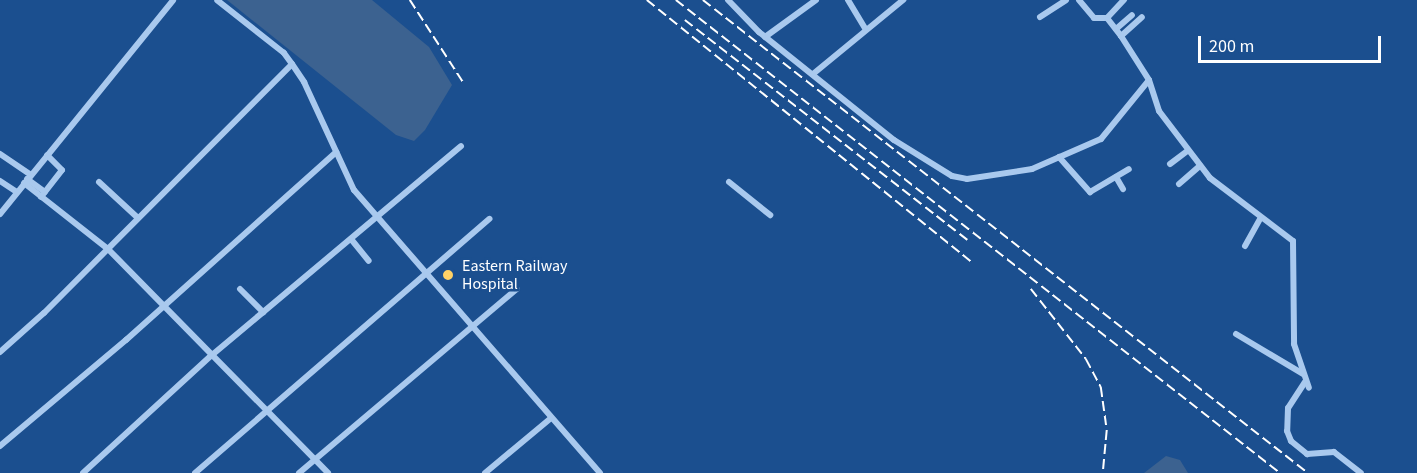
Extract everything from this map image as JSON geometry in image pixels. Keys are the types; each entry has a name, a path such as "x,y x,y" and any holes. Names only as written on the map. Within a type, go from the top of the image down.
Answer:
{"street":[{"path":"0,213 173,0"},
{"path":"217,0 284,53 304,82 354,190 600,473"},
{"path":"729,0 765,37 894,140 952,176 994,178 1032,169 1101,139 1149,80"},
{"path":"765,37 816,0"},
{"path":"848,0 865,27"},
{"path":"813,74 865,27 903,0"},
{"path":"1040,17 1066,0"},
{"path":"1078,0 1094,18 1107,18 1124,0"},
{"path":"1116,29 1132,15"},
{"path":"1120,36 1142,17"},
{"path":"1107,18 1149,80 1159,111 1187,151 1200,166 1260,219 1293,241 1294,344 1309,388"},
{"path":"0,352 108,249 292,64"},
{"path":"83,473 212,355 461,146"},
{"path":"1170,164 1187,151"},
{"path":"0,446 163,307 336,152"},
{"path":"0,154 108,249 328,473"},
{"path":"43,194 62,170 47,155"},
{"path":"1059,157 1090,192 1129,169"},
{"path":"1179,184 1200,166"},
{"path":"1116,177 1123,189"},
{"path":"0,182 17,192"},
{"path":"99,182 138,218"},
{"path":"729,182 770,215"},
{"path":"195,473 489,219"},
{"path":"1245,246 1260,219"},
{"path":"351,239 369,261"},
{"path":"240,289 263,312"},
{"path":"299,473 517,289"},
{"path":"1236,334 1304,378"},
{"path":"1304,378 1288,408 1287,431 1291,441 1307,454 1334,452 1361,473"},
{"path":"484,473 551,418"}],"water":[{"path":"227,0 372,0 429,47 452,85 425,130 414,141 396,135"},
{"path":"1166,456 1180,460 1188,473 1144,473"}],"railway":[{"path":"410,0 463,82"},
{"path":"647,0 971,261"},
{"path":"676,0 1280,473"},
{"path":"703,0 1308,473"},
{"path":"685,20 968,240"},
{"path":"1031,289 1086,359 1101,387 1107,430 1103,473"}],"place":[{"name":"Eastern Railway Hospital","path":"448,275"}]}
